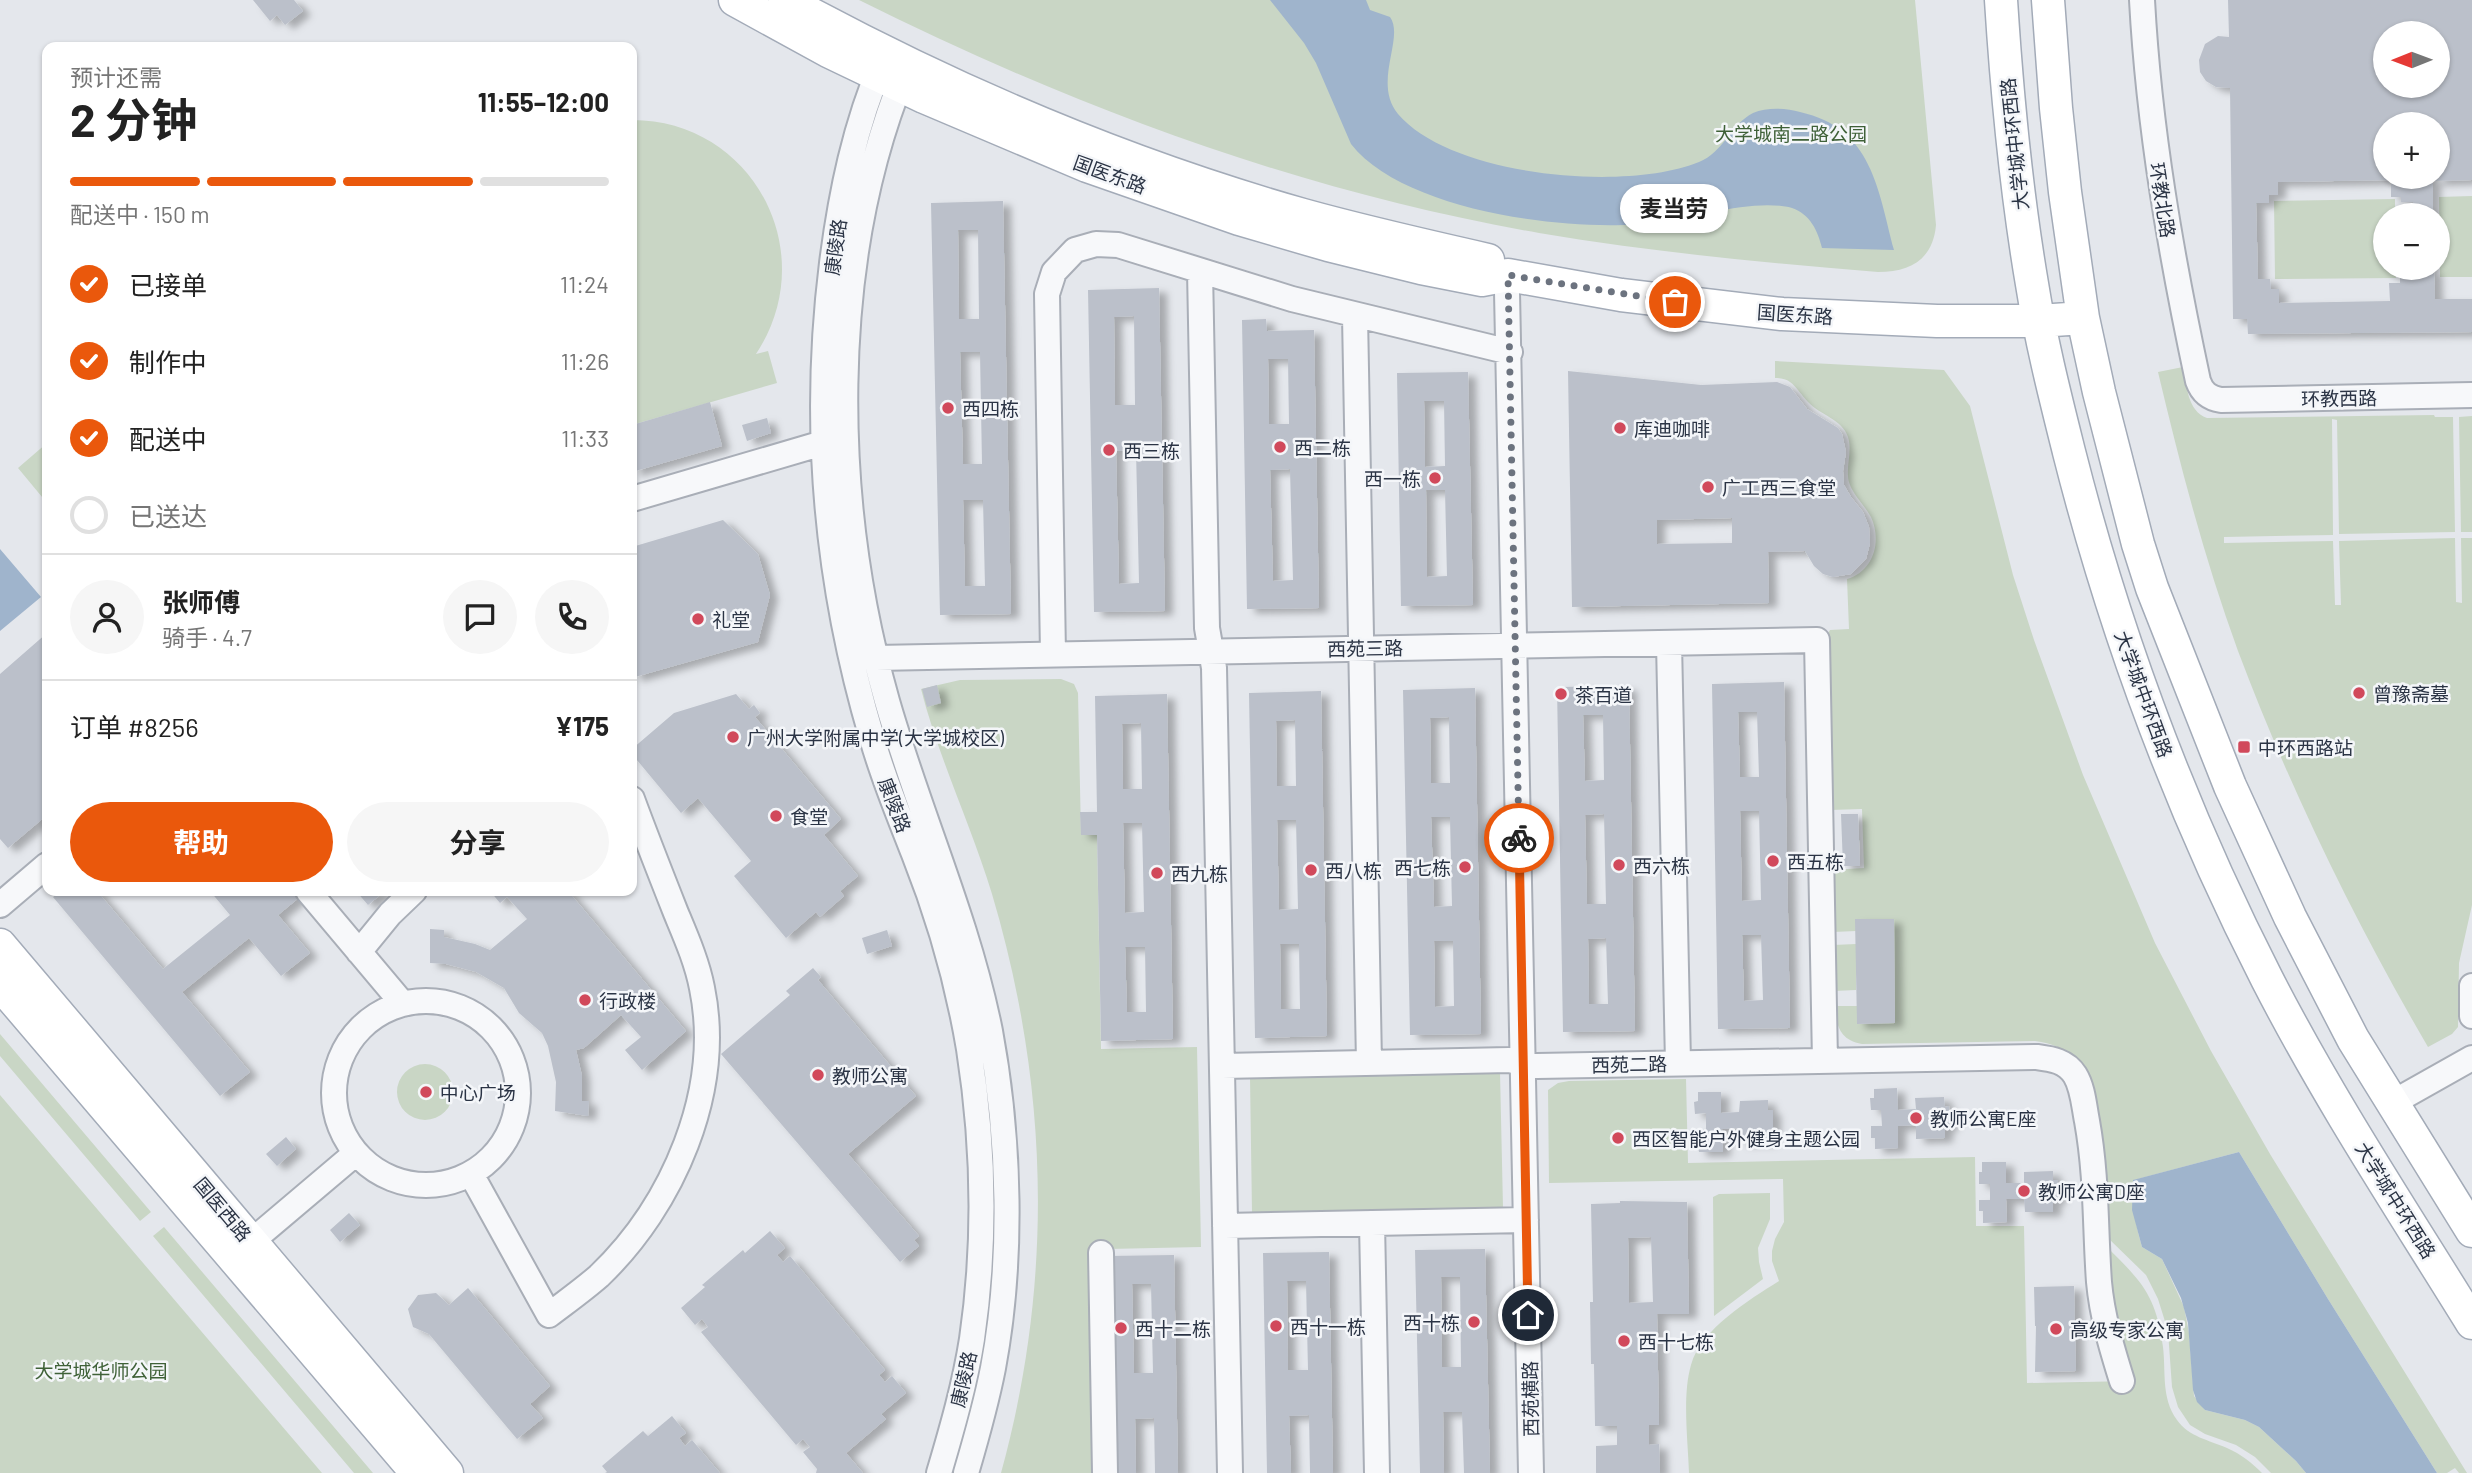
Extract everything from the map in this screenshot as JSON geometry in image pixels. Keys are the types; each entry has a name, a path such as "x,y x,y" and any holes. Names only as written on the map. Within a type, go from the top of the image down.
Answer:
{"main road":[{"name":"国医东路","path":"735,0 828,51 892,69"},
{"name":"国医东路","path":"785,0 892,69 1012,136 1087,166 1238,219 1421,268 1482,280 1508,275 1621,295 1755,312 1903,320 2039,321 2084,318"},
{"name":"大学城中环西路","path":"2001,0 2013,145 2039,321 2081,500 2106,588 2156,732 2185,805 2267,980 2367,1154 2472,1323"},
{"path":"2048,0 2061,156 2084,318 2099,393 2138,544 2171,640 2230,786 2290,917 2353,1039 2472,1231"},
{"name":"国医西路","path":"0,945 417,1473"},
{"name":"国医西路","path":"0,984 447,1473"}],"street":[{"name":"环教北路","path":"2143,0 2156,152 2174,266 2198,381 2207,395"},
{"name":"康陵路","path":"892,69 853,146 837,229 825,330 823,443 831,543 846,639 872,740 946,946 967,1036 978,1119 982,1187 978,1291 972,1342 939,1473"},
{"name":"康陵路","path":"892,69 859,234 848,341 846,399 850,503 864,604 876,658 897,734 954,894 975,964 990,1033 999,1093 1004,1152 1005,1275 993,1370 965,1473"},
{"path":"1053,654 1046,302 1049,280 1060,264 1075,250 1096,244 1127,247 1355,316 1510,352"},
{"path":"1200,271 1207,628 1214,668 1230,1473"},
{"name":"西苑横路","path":"1508,275 1531,1473"},
{"path":"1355,316 1369,1063"},
{"name":"环教西路","path":"2207,395 2221,400 2472,395"},
{"path":"637,498 823,443"},
{"name":"西苑三路","path":"876,658 1817,640 1825,1060"},
{"path":"1670,643 1678,1063"},
{"path":"471,1174 549,1315 606,1269 640,1230 665,1190 684,1147 699,1100 706,1052 706,1023 702,986 695,962 639,833"},
{"path":"0,905 42,868"},
{"path":"311,896 403,1004"},
{"path":"359,952 409,896"},
{"path":"2472,985 2472,1016"},
{"path":"435,1002 454,1005 471,1013 494,1031 512,1061 518,1093 512,1125 504,1142 494,1156 471,1174 442,1184 408,1184 380,1173 356,1153 345,1137 334,1107 334,1087 339,1062 351,1039 380,1013 403,1004 435,1002"},
{"name":"西苑二路","path":"1222,1066 1509,1060 1537,1066 2037,1056 2053,1059 2073,1073 2080,1086 2094,1158 2101,1295 2122,1381"},
{"path":"2392,1103 2472,1058"},
{"path":"242,1249 356,1153"},
{"path":"1225,1226 1526,1220"},
{"path":"1372,1223 1377,1473"},
{"path":"1101,1253 1105,1473"}],"green space":[{"name":"大学城南二路公园","path":"859,0 1915,0 1936,225 1934,237 1925,255 1910,266 1878,272 1624,246 1451,216 1276,169 1190,141 1022,76"},
{"path":"637,121 675,126 712,142 742,167 764,199 778,236 782,275 775,315 756,354 768,351 777,383 637,424"},
{"path":"2472,196 2472,277 2450,277 2450,203 2439,203 2439,197"},
{"path":"2395,199 2395,203 2373,203 2373,278 2275,279 2274,201"},
{"path":"1775,361 1944,370 1970,406 2013,575 2034,640 2083,775 2155,943 2211,1051 2270,1154 2467,1473 2459,1473 2455,1468 2447,1473 2437,1473 2239,1152 2134,1180 2138,1230 2142,1247 2162,1259 2184,1307 2194,1396 2205,1410 2245,1420 2259,1427 2306,1473 2271,1473 2255,1457 2236,1445 2205,1434 2190,1425 2178,1407 2172,1387 2168,1331 2158,1299 2146,1275 2107,1237 2077,1061 2058,1047 2035,1041 1862,1044 1844,1036 1834,1006 1857,1006 1857,1024 1895,1023 1894,919 1856,931 1833,932 1831,870 1864,868 1862,809 1830,810 1827,635 1830,630 1849,629 1847,579 1864,569 1869,562 1876,536 1871,517 1848,479 1850,449 1845,431 1836,421 1806,400 1790,382 1775,378"},
{"path":"2183,367 2192,404 2200,415 2207,418 2453,417 2455,532 2339,534 2337,420 2332,419 2333,535 2224,537 2224,543 2333,541 2335,605 2341,605 2339,541 2455,538 2456,602 2462,603 2461,538 2472,538 2472,905 2459,963 2458,1027 2452,1034 2428,1047 2374,951 2301,803 2238,651 2194,513 2158,372"},
{"path":"2472,416 2472,532 2461,532 2459,417"},
{"path":"42,447 42,497 18,468"},
{"path":"1061,679 1074,684 1078,693 1081,834 1097,835 1101,1049 1197,1047 1201,1247 1108,1249 1098,1473 1001,1473 1018,1401 1030,1328 1038,1183 1034,1111 1025,1038 1011,966 992,894 921,689 960,680"},
{"path":"1856,944 1856,990 1834,991 1833,945"},
{"path":"0,1034 151,1212 140,1221 0,1056"},
{"path":"419,1064 431,1064 441,1068 449,1076 453,1092 449,1108 441,1116 431,1120 419,1120 409,1116 401,1108 397,1098 397,1086 401,1076 409,1068"},
{"path":"1500,1072 1503,1208 1252,1213 1250,1077"},
{"path":"1686,1079 1688,1163 1975,1157 1976,1226 2024,1226 2027,1383 2132,1381 2116,1327 2107,1247 2138,1280 2156,1314 2163,1347 2166,1394 2177,1420 2193,1434 2242,1456 2262,1473 1689,1473 1686,1404 1691,1365 1696,1352 1715,1328 1741,1306 1779,1281 1772,1261 1772,1251 1784,1222 1783,1179 1549,1183 1548,1090 1558,1083 1569,1081"},
{"name":"大学城华师公园","path":"0,1095 322,1473 0,1473"},
{"path":"1770,1193 1770,1219 1758,1248 1763,1279 1714,1316 1713,1197 1719,1194"},
{"path":"164,1227 373,1473 354,1473 153,1236"}],"water":[{"path":"1270,0 1366,0 1370,10 1390,17 1394,26 1394,37 1388,88 1391,102 1398,114 1423,135 1458,152 1498,165 1541,173 1586,177 1629,176 1667,171 1707,158 1745,118 1758,111 1789,110 1824,120 1843,132 1868,164 1883,205 1894,250 1822,248 1815,229 1804,214 1792,208 1778,206 1726,209 1660,222 1585,225 1495,213 1451,202 1411,187 1376,168 1351,144 1316,63 1304,43"},
{"path":"0,549 41,597 0,631"},
{"path":"2239,1152 2437,1473 2306,1473 2259,1427 2245,1420 2205,1410 2197,1402 2193,1390 2188,1323 2181,1298 2162,1259 2142,1247 2132,1210 2133,1180"}],"building":[{"path":"253,0 294,0 303,11 285,25 277,15 270,21"},
{"path":"2228,0 2472,0 2472,180 2450,181 2450,112 2373,112 2373,180 2278,182 2278,195 2269,195 2269,203 2256,203 2258,279 2270,279 2271,289 2279,289 2279,303 2390,301 2389,283 2400,283 2400,280 2434,280 2435,299 2472,299 2472,332 2248,334 2247,319 2233,319 2230,88 2216,87 2206,81 2200,72 2199,60 2205,44 2218,36 2229,37"},
{"path":"2391,189 2433,189 2433,203 2401,202 2401,197 2391,197"},
{"name":"西四栋","path":"1003,201 1011,614 940,615 931,203","holes":["958,230 978,230 979,319 959,319","960,352 980,352 982,464 963,464","963,500 983,500 985,586 965,586"]},
{"name":"西三栋","path":"1159,288 1165,611 1094,612 1088,290","holes":["1134,316 1135,405 1115,405 1114,317","1136,450 1139,583 1119,584 1116,451"]},
{"name":"西二栋","path":"1266,319 1267,331 1314,330 1319,608 1247,609 1242,320","holes":["1268,359 1288,359 1289,424 1269,424","1290,469 1293,580 1273,581 1270,470"]},
{"name":"广工西三食堂","path":"1568,371 1701,385 1777,382 1790,387 1807,409 1838,428 1842,434 1846,452 1844,485 1863,512 1869,527 1870,543 1866,559 1851,574 1833,577 1823,574 1814,566 1805,551 1768,552 1769,603 1572,607","holes":["1732,518 1732,543 1657,544 1657,520"]},
{"name":"西一栋","path":"1468,372 1473,605 1401,606 1397,373","holes":["1424,401 1444,401 1445,466 1425,467","1426,490 1445,490 1447,576 1427,577"]},
{"path":"710,402 722,446 637,471 637,424"},
{"path":"767,418 771,433 747,441 742,425"},
{"name":"礼堂","path":"723,520 758,554 770,595 758,642 637,676 637,546"},
{"path":"42,637 42,819 8,848 0,839 0,674"},
{"name":"西五栋","path":"1784,682 1790,1028 1718,1029 1712,684","holes":["1738,712 1757,712 1759,777 1740,777","1740,811 1759,811 1761,900 1742,901","1742,935 1761,935 1763,1000 1744,1001"]},
{"path":"937,685 941,703 927,707 922,689"},
{"name":"西六栋","path":"1629,686 1635,1031 1563,1032 1557,687","holes":["1583,715 1603,715 1604,780 1585,781","1604,814 1606,904 1587,904 1585,815","1606,938 1608,1004 1589,1004 1588,939"]},
{"name":"西七栋","path":"1475,688 1481,1034 1410,1035 1403,690","holes":["1449,717 1450,783 1431,783 1430,718","1431,817 1450,817 1452,906 1434,907","1434,941 1453,941 1454,1006 1435,1007"]},
{"name":"西八栋","path":"1321,691 1327,1036 1255,1038 1249,693","holes":["1295,720 1296,786 1277,786 1276,721","1277,820 1296,820 1298,909 1279,910","1280,944 1299,944 1300,1009 1281,1009"]},
{"name":"食堂","path":"736,694 749,709 754,705 760,713 755,717 841,819 824,835 858,876 840,891 844,896 820,917 816,912 786,938 734,876 751,861 698,798 681,813 637,760 637,745 674,713"},
{"name":"西九栋","path":"1167,694 1173,1039 1101,1041 1097,835 1081,835 1080,812 1097,812 1095,696","holes":["1141,723 1142,789 1123,789 1122,724","1123,823 1142,823 1144,912 1125,913","1125,947 1145,947 1146,1012 1127,1012"]},
{"path":"1841,814 1858,814 1860,866 1843,866"},
{"path":"101,896 163,969 230,915 214,896 301,896 278,915 310,953 281,976 249,938 182,992 250,1072 220,1096 53,897"},
{"path":"360,896 379,896 368,905"},
{"name":"行政楼","path":"494,896 572,896 686,1031 642,1070 625,1050 641,1037 621,1015 584,1048 576,1050 582,1076 582,1101 589,1101 588,1116 555,1111 556,1082 548,1046 542,1033 519,1013 504,988 476,972 430,963 430,929 444,930 444,937 490,950 527,919 507,897 500,903"},
{"path":"1855,919 1894,919 1895,1023 1857,1024"},
{"path":"887,930 892,946 867,954 862,938"},
{"name":"教师公寓","path":"813,968 821,977 818,980 916,1096 848,1154 919,1236 914,1240 919,1246 900,1262 721,1054 790,995 786,991"},
{"name":"教师公寓E座","path":"1897,1088 1898,1110 1916,1109 1915,1098 1944,1097 1945,1107 1949,1106 1950,1127 1945,1127 1945,1138 1916,1139 1916,1125 1898,1126 1898,1148 1875,1149 1871,1126 1882,1126 1881,1110 1871,1110 1870,1098 1874,1098 1874,1089"},
{"path":"1698,1092 1721,1092 1721,1113 1739,1112 1740,1101 1768,1100 1768,1110 1773,1110 1773,1130 1769,1130 1769,1141 1740,1142 1740,1128 1722,1129 1723,1152 1699,1152 1695,1130 1706,1129 1706,1113 1695,1114 1694,1102 1698,1101"},
{"path":"286,1137 296,1149 277,1166 266,1154"},
{"name":"教师公寓D座","path":"1982,1162 2006,1162 2006,1183 2024,1183 2024,1172 2053,1171 2053,1180 2058,1180 2058,1200 2053,1200 2053,1212 2025,1212 2024,1199 2006,1199 2007,1222 1983,1223 1979,1200 1990,1200 1990,1184 1979,1184"},
{"name":"西十七栋","path":"1687,1202 1689,1314 1657,1314 1659,1425 1649,1425 1649,1445 1659,1444 1660,1473 1596,1473 1596,1446 1617,1445 1617,1426 1595,1426 1594,1364 1591,1364 1591,1204","holes":["1651,1237 1653,1302 1629,1303 1628,1238"]},
{"path":"349,1213 360,1225 340,1242 330,1230"},
{"path":"770,1231 785,1248 777,1255 783,1262 790,1256 885,1370 879,1375 885,1382 892,1376 906,1393 881,1414 886,1419 846,1453 863,1473 816,1473 817,1469 803,1452 810,1447 803,1439 796,1445 701,1332 708,1327 702,1319 695,1325 681,1308 705,1287 702,1285"},
{"name":"西十栋","path":"1485,1249 1490,1473 1464,1473 1462,1412 1443,1412 1444,1473 1420,1473 1415,1250","holes":["1441,1277 1460,1277 1461,1367 1442,1367"]},
{"name":"西十一栋","path":"1329,1252 1333,1473 1310,1473 1309,1415 1289,1416 1291,1473 1267,1473 1263,1253","holes":["1287,1281 1306,1281 1308,1370 1288,1370"]},
{"name":"西十二栋","path":"1174,1255 1178,1473 1155,1473 1154,1418 1135,1419 1136,1473 1113,1473 1108,1256","holes":["1132,1284 1151,1284 1153,1373 1134,1373"]},
{"name":"高级专家公寓","path":"2074,1286 2076,1371 2035,1372 2034,1287"},
{"path":"468,1288 550,1386 530,1404 543,1418 517,1439 429,1334 413,1327 408,1309 418,1295 436,1293 449,1305"},
{"path":"672,1416 686,1433 679,1438 685,1446 692,1440 720,1473 605,1473 607,1472 602,1466 643,1431 648,1436"}],"way so far":[{"path":"1519,838 1508,275 1675,302"}],"place":[{"name":"麦当劳","path":"1675,302"},
{"name":"西四栋","path":"948,408"},
{"name":"库迪咖啡","path":"1620,428"},
{"name":"西二栋","path":"1280,447"},
{"name":"西三栋","path":"1109,450"},
{"name":"西一栋","path":"1435,478"},
{"name":"广工西三食堂","path":"1708,487"},
{"name":"礼堂","path":"698,619"},
{"name":"曾豫斋墓","path":"2359,693"},
{"name":"茶百道","path":"1561,694"},
{"name":"广州大学附属中学(大学城校区)","path":"733,737"},
{"name":"中环西路站","path":"2244,747"},
{"name":"食堂","path":"776,816"},
{"name":"西五栋","path":"1773,861"},
{"name":"西六栋","path":"1619,865"},
{"name":"西七栋","path":"1465,867"},
{"name":"西八栋","path":"1311,870"},
{"name":"西九栋","path":"1157,873"},
{"name":"行政楼","path":"585,1000"},
{"name":"教师公寓","path":"818,1075"},
{"name":"中心广场","path":"426,1092"},
{"name":"教师公寓E座","path":"1916,1118"},
{"name":"西区智能户外健身主题公园","path":"1618,1138"},
{"name":"教师公寓D座","path":"2024,1191"},
{"name":"西十栋","path":"1474,1322"},
{"name":"西十一栋","path":"1276,1326"},
{"name":"西十二栋","path":"1121,1328"},
{"name":"高级专家公寓","path":"2056,1329"},
{"name":"西十七栋","path":"1624,1341"}],"route":[{"path":"1519,838 1528,1315"}]}
